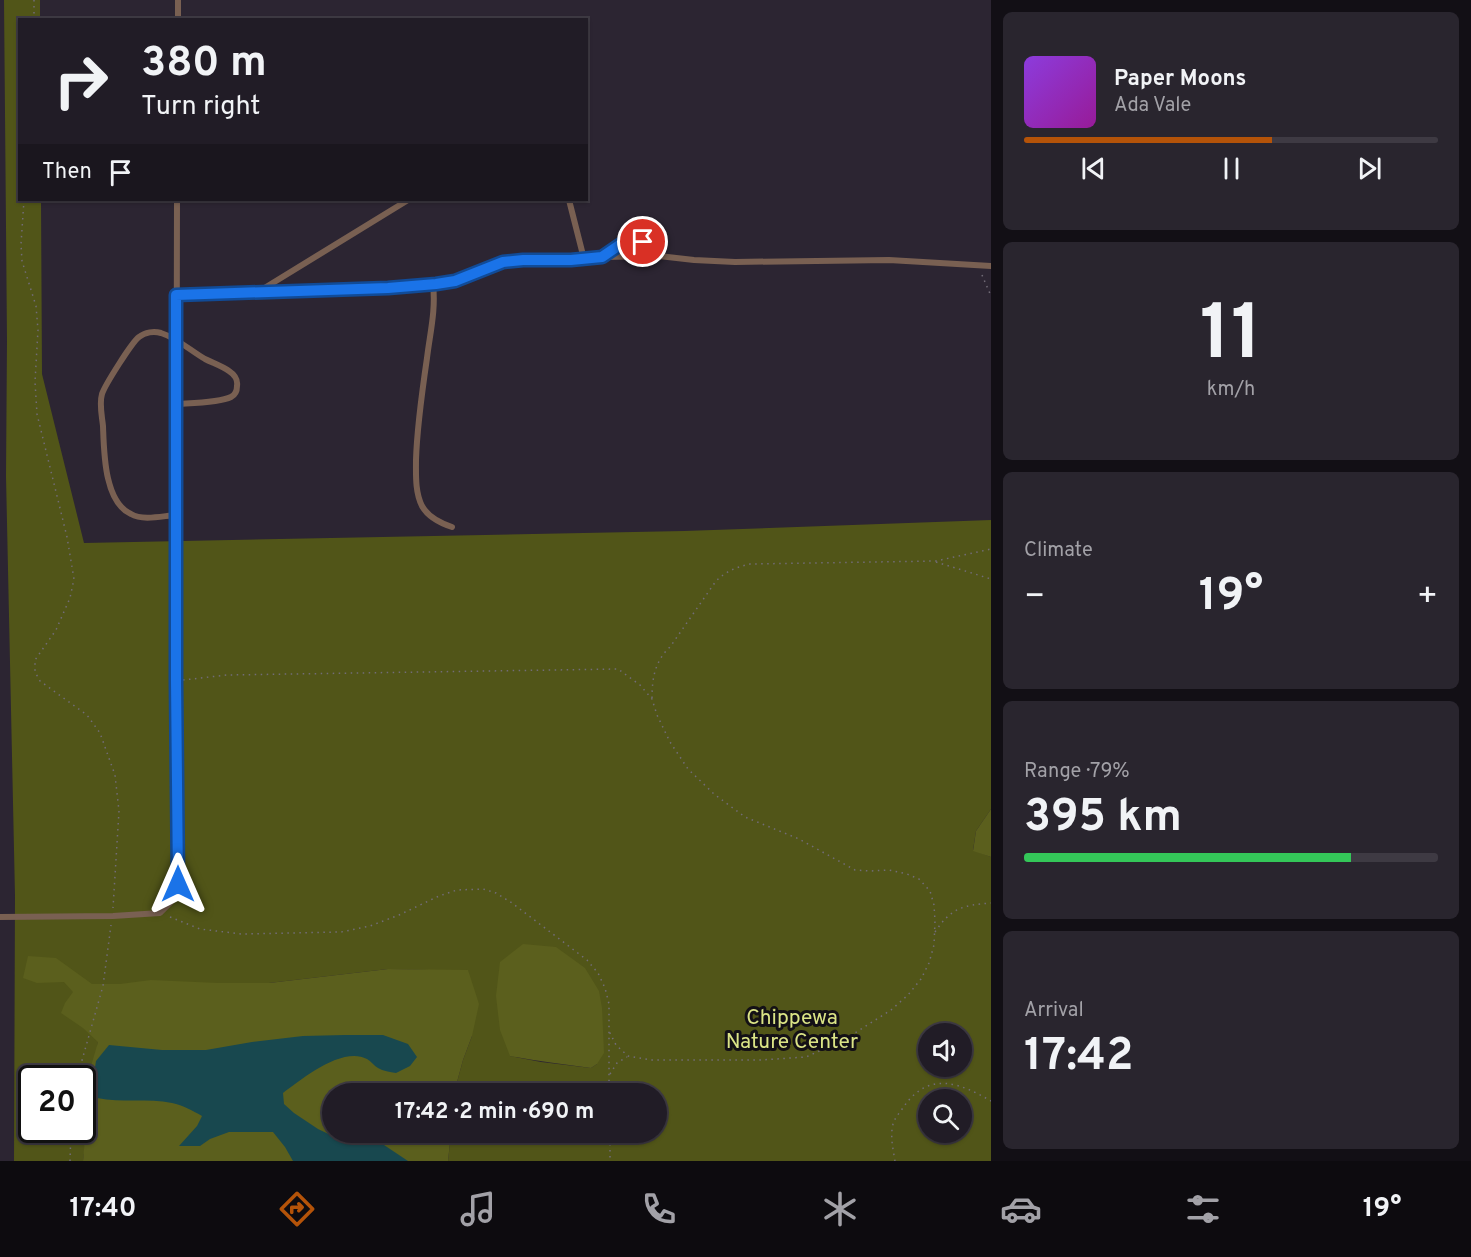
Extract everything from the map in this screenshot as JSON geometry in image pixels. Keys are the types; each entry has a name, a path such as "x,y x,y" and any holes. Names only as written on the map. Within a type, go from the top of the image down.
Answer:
{"lane":[{"path":"178,0 178,18"},
{"path":"0,916 113,916 160,913 172,901 178,884 177,201"},
{"path":"258,292 406,201"},
{"path":"569,201 584,259"},
{"path":"602,257 624,242 633,239 643,242 658,256"},
{"path":"176,295 408,287 455,281 503,262 602,257 658,256 694,261 735,262 889,260 991,266"},
{"path":"433,284 434,315 421,397 416,447 416,480 418,497 423,508 436,520 452,527"},
{"path":"176,404 232,397 238,383 236,376 176,340 160,333 147,333 132,345 102,396 104,451 108,480 118,503 131,515 176,516"}],"path":[{"path":"34,0 34,18"},
{"path":"24,201 21,261 36,306 38,330 34,382 37,414 75,579 70,598 56,630 35,660 35,672 40,681 87,715 100,733 115,775 119,811 113,916 103,986 81,1065"},
{"path":"978,266 991,296"},
{"path":"609,1032 616,1045 628,1056 651,1060 762,1060 806,1057 844,1040 891,1010 921,979 934,945 934,905 930,891 919,879 907,874 890,870 855,870 799,839 745,817 714,794 688,769 657,715 652,699 654,672 661,656 670,647 716,581 730,570 750,564 936,561 991,549"},
{"path":"936,561 991,579"},
{"path":"176,681 227,675 618,669 640,685 652,699"},
{"path":"160,913 200,929 241,934 341,932 370,926 439,896 457,891 483,889 496,893 586,960 598,973 609,1004 609,1083"},
{"path":"935,933 941,923 957,910 966,906 991,903"},
{"path":"609,1074 617,1063 628,1056"},
{"path":"895,1161 892,1138 894,1122 909,1100 929,1085 950,1083 963,1086 991,1101"},
{"path":"70,1161 71,1143"},
{"path":"610,1143 610,1161"}],"green space":[{"name":"Chippewa Nature Center","path":"4,0 40,0 40,18 18,18 18,201 41,201 42,374 84,543 684,531 991,520 991,809 976,831 973,850 991,857 991,1161 448,1161 450,1143 667,1143 667,1083 457,1083 472,1036 468,971 388,969 269,983 218,983 98,1042 95,1065 18,1065 18,1143 85,1143 83,1161 14,1161 15,896 6,476","holes":["510,1056 597,1064 591,1068"]},
{"path":"991,809 991,857 973,851 976,831"},
{"path":"523,944 556,947 585,968 599,991 604,1053 597,1064 591,1068 510,1056 500,1030 496,996 500,962"},
{"path":"28,956 56,958 92,984 120,984 151,980 269,983 388,969 468,970 479,1004 472,1036 457,1083 322,1083 322,1143 450,1143 448,1161 83,1161 84,1143 96,1143 96,1065 91,1065 98,1042 61,1013 73,992 64,982 37,983 23,978"}],"shaded area":[{"path":"383,1035 408,1044 417,1057 410,1066 396,1073 380,1069 367,1059 357,1056 346,1057 323,1066 283,1093 284,1104 322,1131 322,1143 384,1145 408,1161 293,1161 273,1132 229,1132 210,1139 200,1146 179,1146 197,1126 202,1116 172,1103 116,1100 97,1098 96,1096 96,1061 109,1045 162,1050 206,1050 303,1036"}],"route":[{"path":"178,884 176,295 388,288 436,284 455,281 503,262 602,257 624,242 633,239 643,242"}]}
